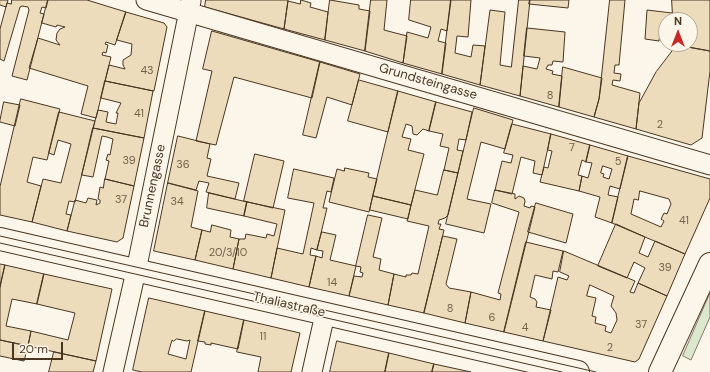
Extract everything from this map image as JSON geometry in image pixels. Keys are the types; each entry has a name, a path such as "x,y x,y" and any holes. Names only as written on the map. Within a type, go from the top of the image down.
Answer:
{"main road":[{"name":"Thaliastraße","path":"0,239 578,372"},
{"path":"660,372 710,264"}],"street":[{"name":"Grundsteingasse","path":"146,0 190,6 710,165"},
{"name":"Brunnengasse","path":"113,372 136,271 190,6"},
{"path":"312,372 325,314"}],"green space":[{"path":"710,293 710,317 691,360 683,356"}],"building":[{"path":"0,0 8,0 6,7 0,5"},
{"path":"12,0 48,0 46,8 42,7 40,13 44,14 27,80 12,76 29,10 28,7 20,7 4,61 0,59 0,29 7,3 11,4"},
{"path":"48,0 87,0 126,12 115,45 106,42 105,44 108,45 106,53 103,52 102,55 111,57 96,118 81,114 88,86 29,68 38,38 60,45 56,40 57,33 60,29 65,27 57,25 56,27 42,23"},
{"path":"206,0 288,0 284,29 205,7"},
{"path":"301,0 311,3 310,7 328,12 325,40 284,29 288,1 300,4"},
{"path":"330,0 359,5 359,9 370,11 365,51 325,40"},
{"path":"371,0 387,0 384,30 407,36 403,63 365,51"},
{"path":"411,0 451,0 447,31 441,29 438,41 446,43 442,74 403,63 407,32 428,38 431,27 409,20"},
{"path":"451,0 471,0 468,37 457,36 455,53 471,57 473,45 485,46 480,85 442,74"},
{"path":"519,0 530,0 520,96 480,85 490,10 505,12 500,65 511,67"},
{"path":"530,0 569,0 568,8 529,4"},
{"path":"610,0 625,0 619,65 615,65 614,73 621,74 620,81 613,80 612,85 640,93 636,129 594,117 599,99"},
{"path":"672,0 710,0 710,51 698,49 698,12 672,12"},
{"path":"647,10 664,12 658,12 658,41 645,39"},
{"path":"126,12 164,23 167,27 154,91 105,81 109,65 125,69 123,60 131,55 132,44 117,40"},
{"path":"527,28 565,32 563,62 553,61 552,65 548,65 546,69 553,71 552,74 562,76 559,107 520,96 523,66 537,69 540,58 524,56"},
{"path":"212,31 320,62 312,98 234,77 216,145 196,141 212,71 203,69"},
{"path":"698,49 710,51 710,71 702,138 691,145 636,129 639,103 656,72 672,52 698,52"},
{"path":"320,62 360,74 352,105 327,97 316,138 303,135"},
{"path":"563,67 602,78 599,99 594,117 559,107"},
{"path":"359,80 398,91 388,132 348,121"},
{"path":"105,81 153,91 144,138 93,128 98,110 108,112 106,122 116,124 118,113 116,113 121,103 101,98"},
{"path":"398,91 436,102 429,131 423,129 417,135 413,134 412,126 406,124 402,137 411,139 408,150 424,154 411,205 373,196"},
{"path":"21,99 60,109 47,160 33,157 27,182 41,186 32,222 0,215 0,187"},
{"path":"4,102 20,105 15,126 0,122"},
{"path":"436,102 472,112 466,140 459,139 457,150 463,151 458,173 444,170 449,148 440,146 443,134 429,131"},
{"path":"474,108 513,120 505,149 481,142 467,199 491,204 484,233 446,224"},
{"path":"59,112 95,121 75,202 69,201 66,214 71,215 67,231 32,222 43,179 61,183 71,144 58,140 54,155 49,153"},
{"path":"512,124 551,134 542,175 533,173 535,161 521,157 512,194 495,190 502,161 511,163 513,155 504,153"},
{"path":"93,128 144,138 134,186 105,179 109,161 106,160 108,154 110,155 113,139 107,137 102,136 93,177 82,175"},
{"path":"551,134 590,145 586,162 582,160 578,175 582,176 579,191 540,182 544,167 548,168 552,151 548,150"},
{"path":"178,136 210,144 207,158 211,159 207,176 239,183 235,199 206,192 209,183 199,181 196,190 168,183"},
{"path":"590,145 628,156 620,189 610,186 608,195 618,197 612,223 595,217 600,197 579,191 582,176 588,178 592,163 586,162","holes":["603,166 612,169 609,179 603,177 604,174 601,173"]},
{"path":"255,154 284,161 273,208 244,201"},
{"path":"628,156 710,179 710,198 685,254 612,223","holes":["640,191 669,199 671,204 667,214 664,213 661,219 664,221 661,227 631,214 634,199 638,200"]},
{"path":"345,168 369,173 368,177 377,179 369,212 329,202 337,169 344,171"},
{"path":"294,169 334,178 331,192 327,191 323,208 327,208 317,250 311,248 310,255 316,256 309,287 271,278 277,248 303,254 314,203 288,198"},
{"path":"444,170 458,173 448,215 439,220 438,224 441,224 439,229 444,230 424,313 388,305 394,274 406,277 406,275 411,275 412,273 418,274 429,226 407,221 415,190 437,195"},
{"path":"105,179 134,186 123,238 117,242 67,231 75,200 86,203 88,198 97,200 96,205 100,203 100,200 98,199 100,187 103,188"},
{"path":"168,183 198,191 191,227 202,230 195,260 154,251"},
{"path":"495,190 515,194 515,199 519,196 524,198 524,206 530,208 531,206 535,207 504,332 465,323 471,292 500,300 501,294 498,293 519,212 492,203"},
{"path":"209,193 247,202 244,216 207,208"},
{"path":"373,196 411,205 408,219 370,210"},
{"path":"247,202 285,210 271,278 233,269 239,239 245,239 246,234 266,238 267,234 274,236 277,224 244,216"},
{"path":"536,203 573,214 566,243 528,232"},
{"path":"368,215 382,218 373,257 381,259 379,270 394,274 388,305 349,296 354,276 362,277 363,273 360,272 361,267 356,266"},
{"path":"616,224 645,237 639,253 648,257 655,241 685,254 667,296 638,283 645,268 634,262 627,278 598,266"},
{"path":"212,225 231,230 230,237 239,239 233,269 195,260 202,230 210,232"},
{"path":"322,232 336,235 330,260 356,266 349,296 309,287 316,256 322,258 323,251 317,250"},
{"path":"443,236 457,239 446,284 449,288 471,292 465,323 424,313"},
{"path":"526,242 563,251 558,272 553,271 552,279 535,275 530,297 535,299 537,302 536,307 551,310 543,341 504,332"},
{"path":"564,251 635,281 630,292 634,293 638,283 667,296 639,359 635,362 543,341 558,277 567,280 569,276 560,272","holes":["590,285 614,296 611,306 616,313 617,320 611,333 605,331 606,326 595,323 596,317 592,316 596,298 587,296"]},
{"path":"0,264 5,265 0,287"},
{"path":"5,265 44,274 37,304 12,299 6,326 31,331 28,346 0,340 0,287"},
{"path":"44,274 112,289 96,361 28,346 31,331 68,340 75,313 37,304"},
{"path":"149,298 205,311 191,372 142,372 133,370","holes":["177,339 187,341 190,340 186,359 168,354 172,340"]},
{"path":"205,311 244,320 238,349 211,343 211,345 205,344 205,342 198,341"},
{"path":"244,320 300,333 291,372 258,372 261,357 237,352"},
{"path":"0,340 28,346 24,361 0,356"},
{"path":"337,341 389,353 385,372 330,372"},
{"path":"54,352 96,361 93,372 49,372"},
{"path":"389,353 434,364 432,372 385,372"},
{"path":"434,364 471,372 432,372"}],"tram line":[{"path":"0,236 596,372"},
{"path":"0,243 562,372"}]}
